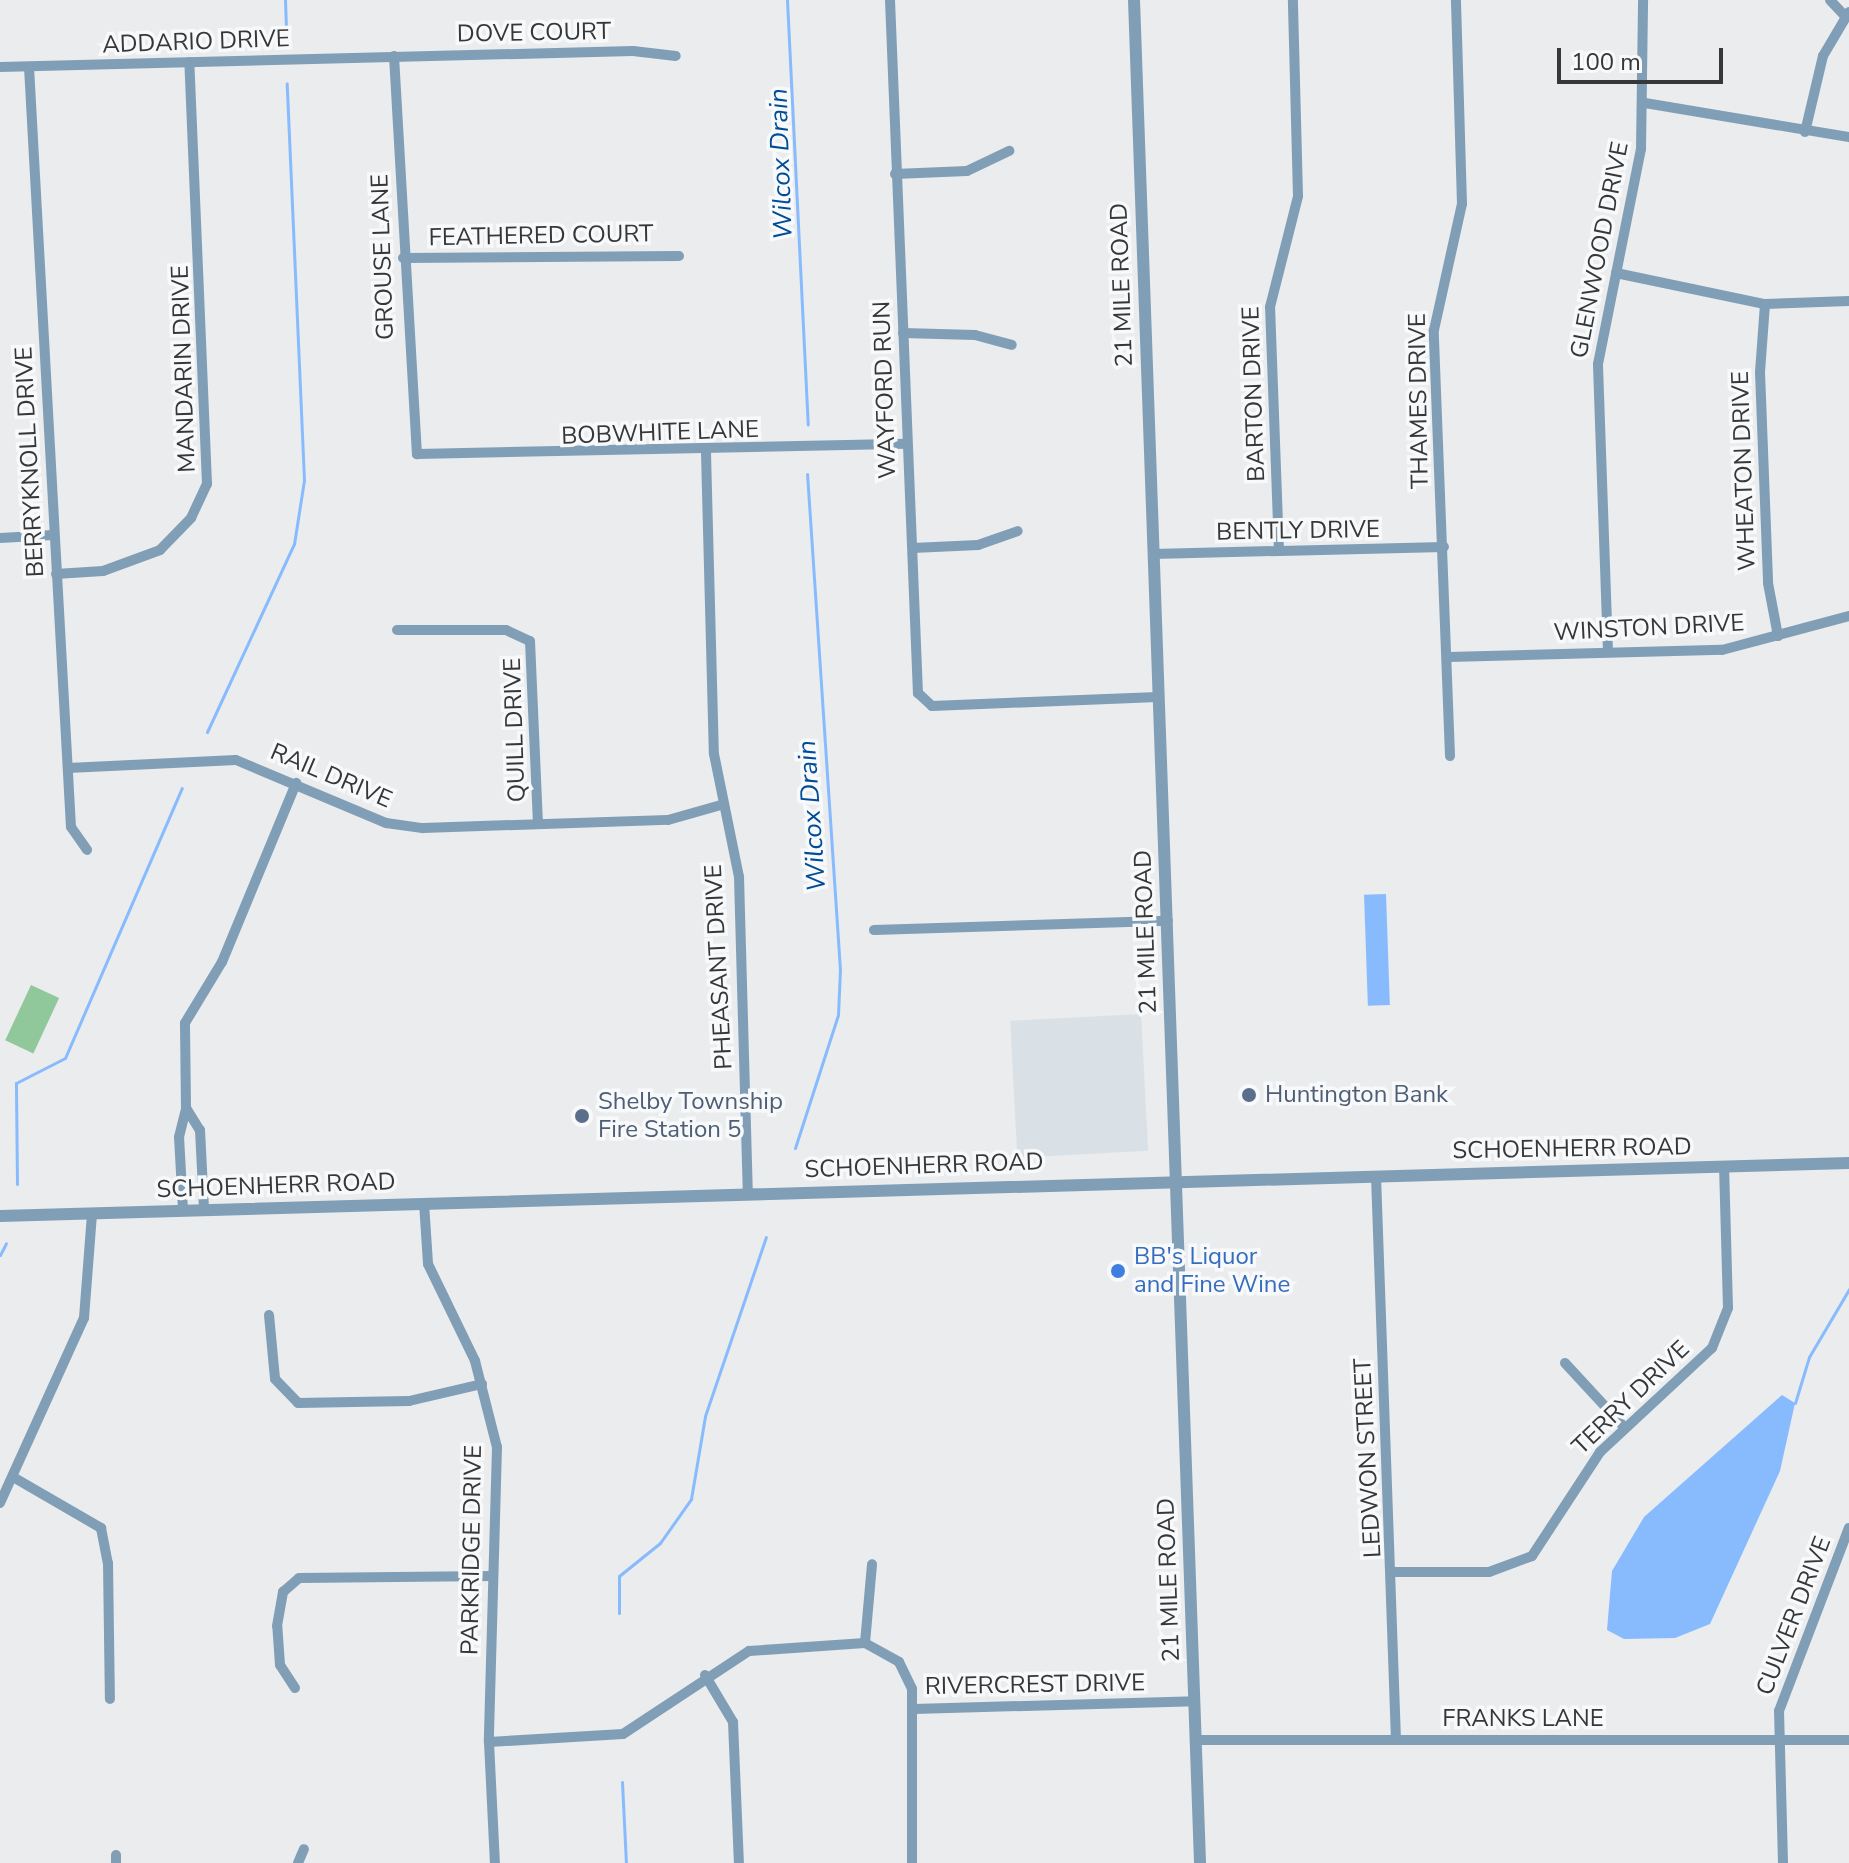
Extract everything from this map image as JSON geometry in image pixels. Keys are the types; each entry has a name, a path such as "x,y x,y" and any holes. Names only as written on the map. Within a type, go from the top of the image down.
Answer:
{"street":[{"name":"WAYFORD RUN","path":"890,0 918,693 932,706 998,706 1158,697"},
{"name":"21 MILE ROAD","path":"1134,0 1158,697 1179,1181 1200,1863"},
{"name":"BARTON DRIVE","path":"1279,551 1270,307 1298,196 1293,0"},
{"name":"THAMES DRIVE","path":"1450,756 1434,330 1462,204 1456,0"},
{"name":"GLENWOOD DRIVE","path":"1608,652 1597,386 1645,103 1643,0"},
{"path":"1805,132 1823,56 1847,14 1830,0"},
{"name":"DOVE COURT","path":"394,56 676,56"},
{"name":"ADDARIO DRIVE","path":"0,67 394,56"},
{"name":"GROUSE LANE","path":"394,56 403,258 417,454"},
{"name":"MANDARIN DRIVE","path":"56,574 103,571 160,550 191,518 207,484 189,62"},
{"name":"BERRYKNOLL DRIVE","path":"29,67 71,827 87,850"},
{"path":"1645,103 1849,137"},
{"path":"895,174 967,171 1009,151"},
{"name":"FEATHERED COURT","path":"403,258 679,256"},
{"path":"1616,273 1765,304 1849,301"},
{"name":"WHEATON DRIVE","path":"1765,304 1760,372 1768,583 1778,636"},
{"path":"903,333 975,335 1012,345"},
{"name":"BOBWHITE LANE","path":"417,454 706,453 906,444"},
{"name":"PHEASANT DRIVE","path":"706,453 721,805 739,888 748,1193"},
{"path":"913,548 978,545 1018,531"},
{"path":"0,538 53,535"},
{"name":"BENTLY DRIVE","path":"1153,554 1444,547"},
{"name":"WINSTON DRIVE","path":"1448,657 1722,650 1849,616"},
{"name":"QUILL DRIVE","path":"397,630 506,630 526,636 534,652 538,824"},
{"name":"RAIL DRIVE","path":"68,768 221,759 296,783 402,826 668,820 721,805"},
{"path":"183,1210 179,1137 186,1108 185,1023 222,962 296,783"},
{"path":"874,930 1168,921"},
{"path":"186,1108 200,1130 204,1210"},
{"name":"SCHOENHERR ROAD","path":"0,1216 1849,1163"},
{"name":"TERRY DRIVE","path":"1394,1572 1520,1565 1624,1427 1703,1358 1723,1328 1724,1167"},
{"name":"LEDWON STREET","path":"1376,1176 1394,1572 1396,1739"},
{"name":"PARKRIDGE DRIVE","path":"424,1203 431,1273 482,1384 498,1468 489,1742 495,1863"},
{"path":"0,1503 84,1318 92,1213"},
{"path":"269,1315 275,1379 298,1403 409,1401 482,1384"},
{"path":"1565,1363 1624,1427"},
{"path":"13,1477 101,1528 108,1563 110,1699"},
{"name":"CULVER DRIVE","path":"1783,1863 1776,1742 1783,1694 1849,1528"},
{"path":"489,1742 623,1734 666,1711 705,1675 761,1648 865,1643 872,1564"},
{"path":"295,1688 280,1665 277,1610 299,1578 493,1576"},
{"name":"RIVERCREST DRIVE","path":"865,1643 899,1662 914,1709 1195,1701"},
{"path":"705,1675 733,1722 739,1863"},
{"path":"912,1863 914,1709"},
{"name":"FRANKS LANE","path":"1196,1740 1849,1740"},
{"path":"298,1863 304,1849"}],"shaded area":[{"path":"1141,1014 1148,1151 1017,1158 1010,1021"}],"green space":[{"path":"31,985 59,998 33,1053 5,1040"}],"water":[{"path":"1386,894 1390,1005 1368,1006 1364,895"},
{"path":"1782,1395 1795,1403 1780,1471 1710,1624 1675,1638 1624,1639 1607,1630 1612,1571 1644,1517"}],"waterway":[{"path":"285,0 286,31"},
{"name":"Wilcox Drain","path":"787,0 808,424"},
{"path":"207,732 294,544 304,480 287,83"},
{"name":"Wilcox Drain","path":"795,1148 838,1015 840,970 807,474"},
{"path":"17,1184 16,1083 65,1058 182,788"},
{"name":"Wilcox Drain","path":"619,1613 619,1576 660,1543 691,1499 705,1416 766,1237"},
{"path":"0,1255 6,1243"},
{"path":"1795,1403 1809,1357 1849,1289"},
{"name":"Wilcox Drain","path":"622,1782 626,1863"}],"place":[{"name":"Huntington Bank","path":"1249,1095"},
{"name":"Shelby Township Fire Station 5","path":"582,1116"},
{"name":"BB's Liquor and Fine Wine","path":"1118,1271"}]}
